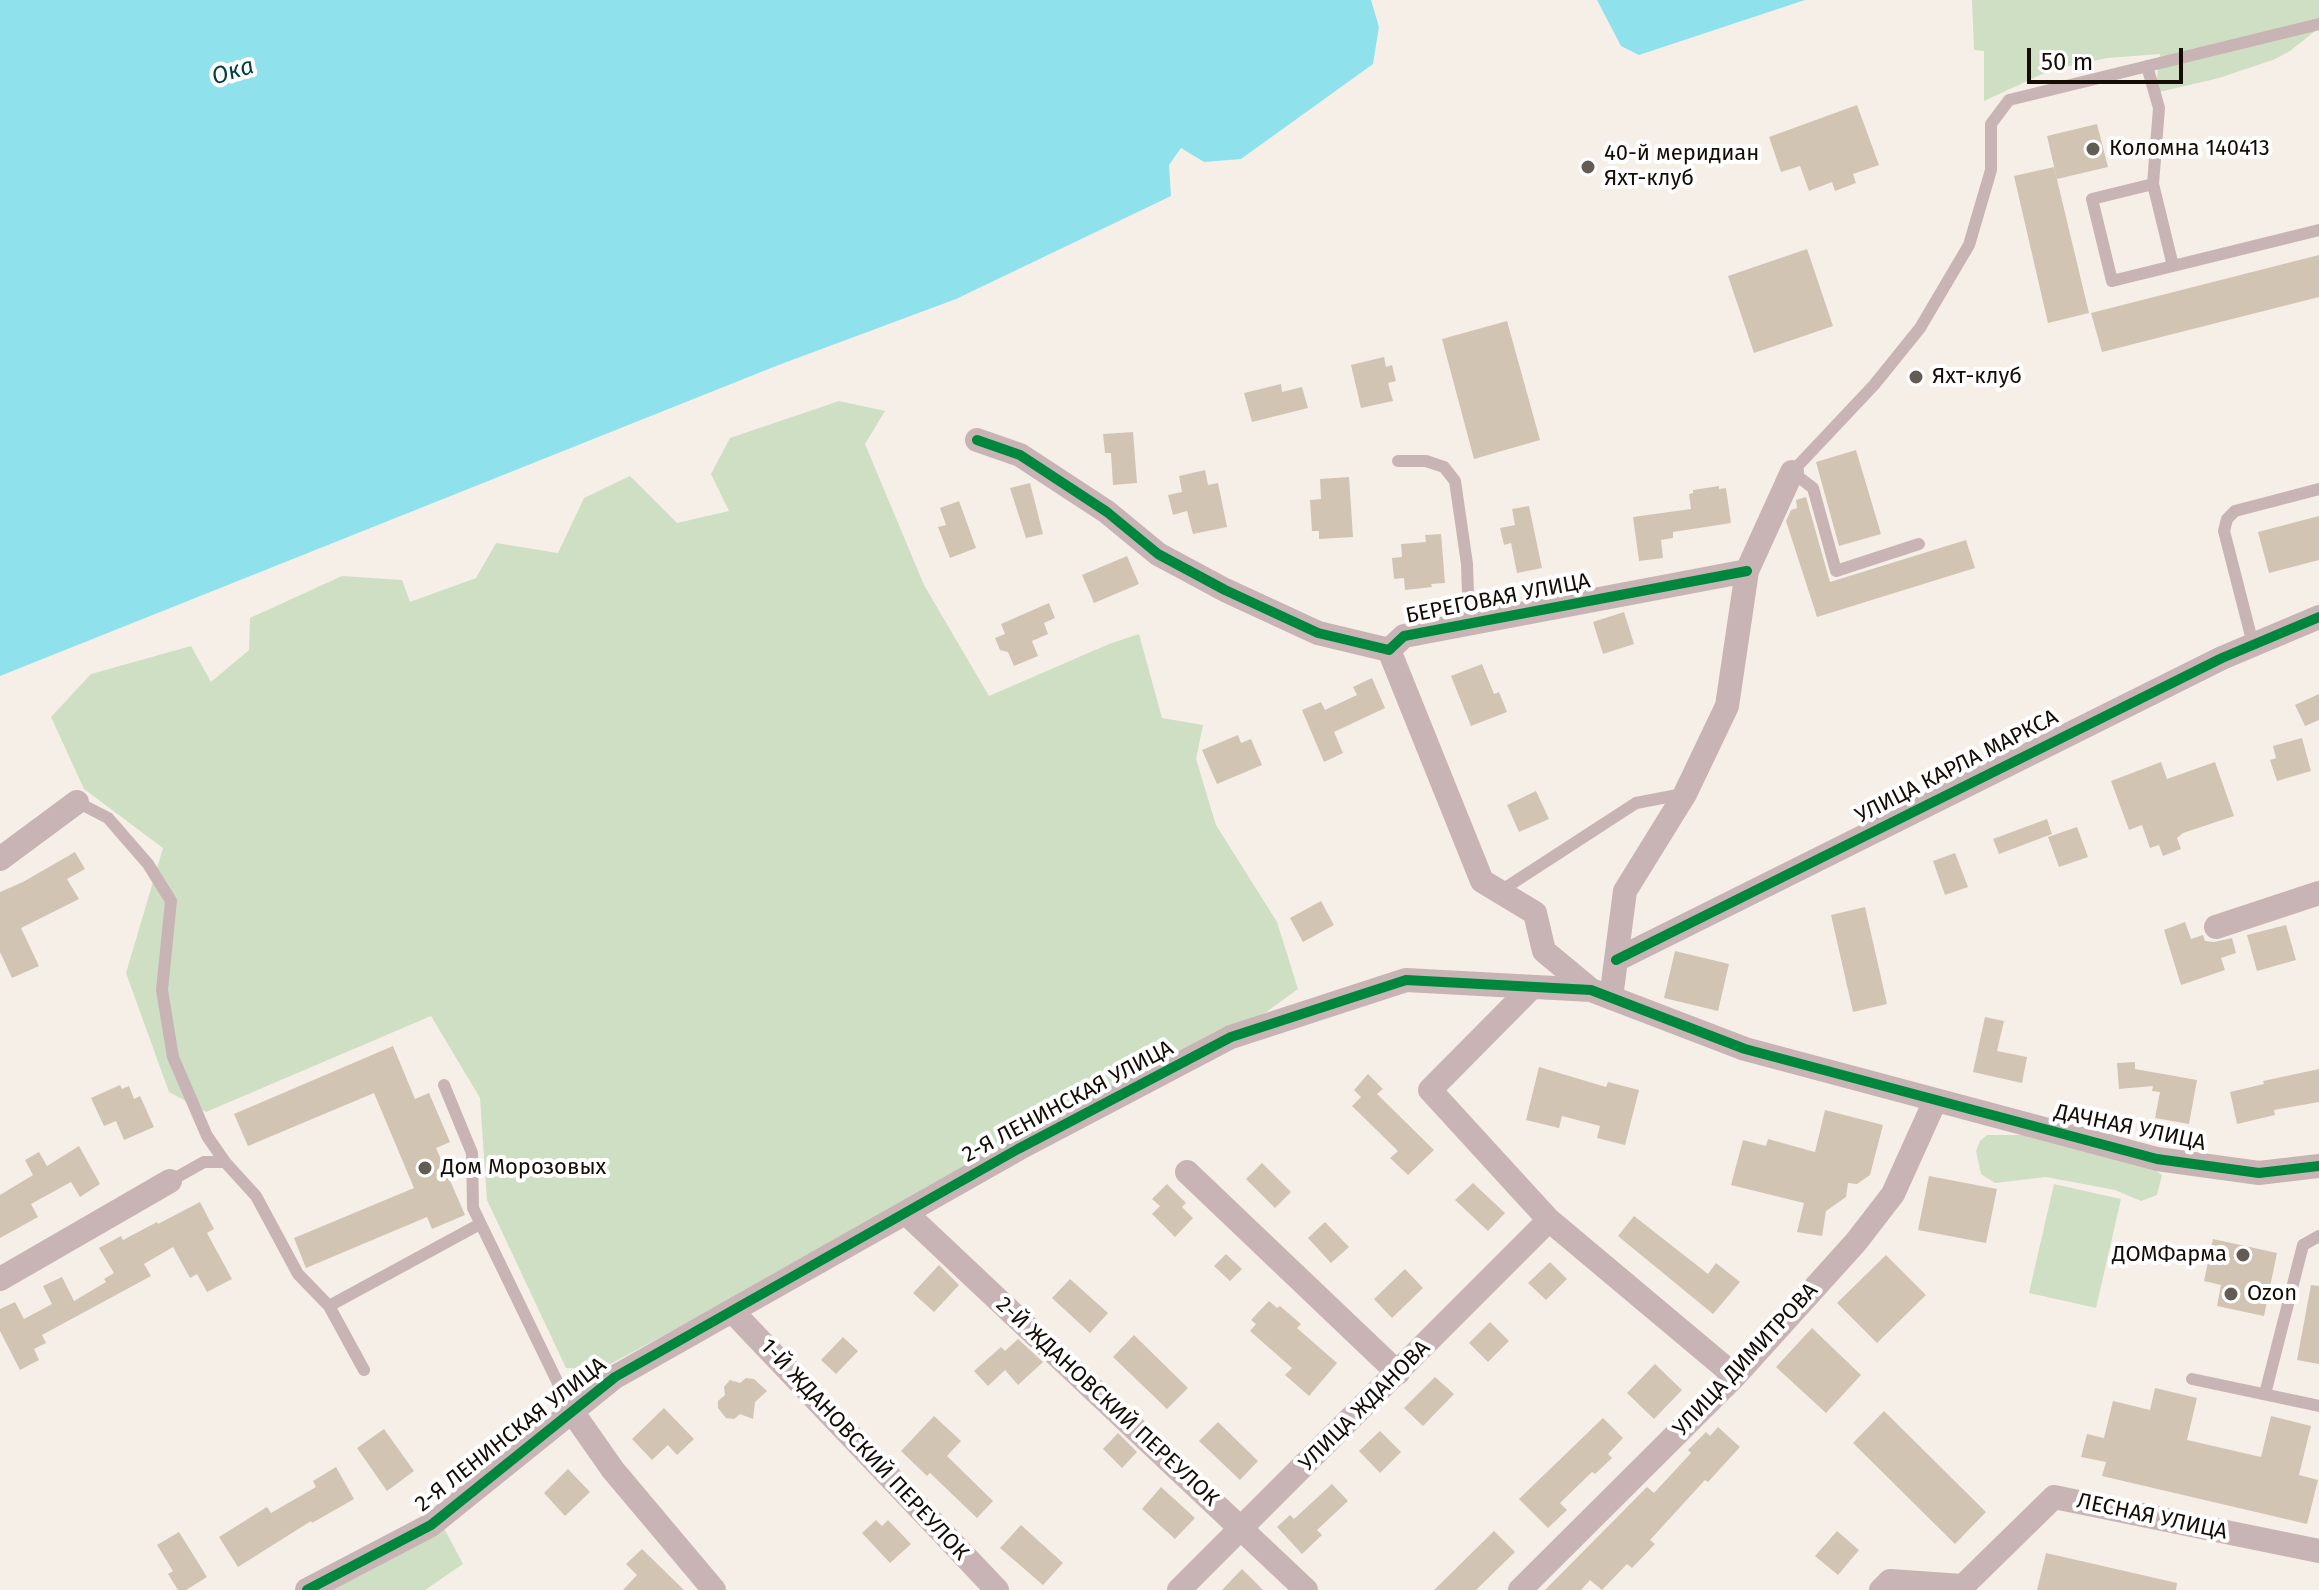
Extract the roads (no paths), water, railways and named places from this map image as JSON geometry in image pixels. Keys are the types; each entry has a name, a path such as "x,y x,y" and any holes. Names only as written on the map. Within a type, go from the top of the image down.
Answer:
{"street":[{"name":"БЕРЕГОВАЯ УЛИЦА","path":"977,440 1020,455 1107,512 1158,554 1225,590 1318,633 1389,650 1404,636 1747,571"},
{"path":"1389,650 1482,881 1502,890 1535,913 1544,951 1601,994 1616,960 1625,891 1685,794 1727,706 1747,571 1792,472"},
{"name":"УЛИЦА КАРЛА МАРКСА","path":"1616,960 2208,665 2319,617"},
{"path":"0,859 77,802"},
{"path":"2216,927 2319,893"},
{"name":"2-Я ЛЕНИНСКАЯ УЛИЦА","path":"307,1590 431,1525 615,1377 1018,1149 1231,1037 1406,980 1601,994 1745,1049 1935,1101"},
{"path":"1532,987 1430,1090 1549,1220 1735,1376"},
{"name":"ДАЧНАЯ УЛИЦА","path":"1935,1101 2157,1159 2259,1173 2319,1166"},
{"name":"УЛИЦА ДИМИТРОВА","path":"1520,1590 1735,1376 1856,1242 1893,1194 1935,1101"},
{"path":"1187,1172 1398,1373"},
{"path":"0,1279 170,1181"},
{"name":"2-Й ЖДАНОВСКИЙ ПЕРЕУЛОК","path":"907,1214 1306,1590"},
{"name":"УЛИЦА ЖДАНОВА","path":"1179,1590 1549,1220"},
{"name":"1-Й ЖДАНОВСКИЙ ПЕРЕУЛОК","path":"732,1311 997,1590"},
{"path":"571,1410 613,1470 714,1590"},
{"name":"ЛЕСНАЯ УЛИЦА","path":"1881,1590 1890,1581 1963,1586 2054,1497 2318,1549"}],"lane":[{"path":"1919,544 1836,571 1813,488 1792,472 1874,385 1920,328 1969,245 1991,170 1991,124 2009,100 2319,24"},
{"path":"2147,66 2159,108 2153,184 2173,266"},
{"path":"2153,184 2092,199 2112,281 2319,230"},
{"path":"1398,461 1426,461 1444,467 1455,481 1467,564 1469,624"},
{"path":"2253,644 2224,531 2227,519 2235,511 2319,489"},
{"path":"1502,890 1636,803 1685,794"},
{"path":"77,802 108,818 148,864 171,901 162,990 173,1057 207,1136 225,1162 256,1196 298,1274 329,1306 364,1370"},
{"path":"444,1085 472,1153 473,1208 571,1410"},
{"path":"170,1181 204,1162 225,1162"},
{"path":"329,1306 480,1224"},
{"path":"2265,1394 2303,1245 2319,1236"},
{"path":"2192,1379 2319,1406"}],"water":[{"name":"Ока","path":"0,0 1371,0 1379,27 1373,64 1241,159 1204,162 1181,148 1169,165 1171,196 956,299 776,366 0,676"},
{"path":"1597,0 1805,0 1639,55 1621,46"}],"place":[{"name":"Коломна 140413","path":"2093,149"},
{"name":"40-й меридиан Яхт-клуб","path":"1588,167"},
{"name":"Яхт-клуб","path":"1916,377"},
{"name":"Дом Морозовых","path":"425,1168"},
{"name":"ДОМФарма","path":"2243,1255"},
{"name":"Ozon","path":"2231,1294"}]}
